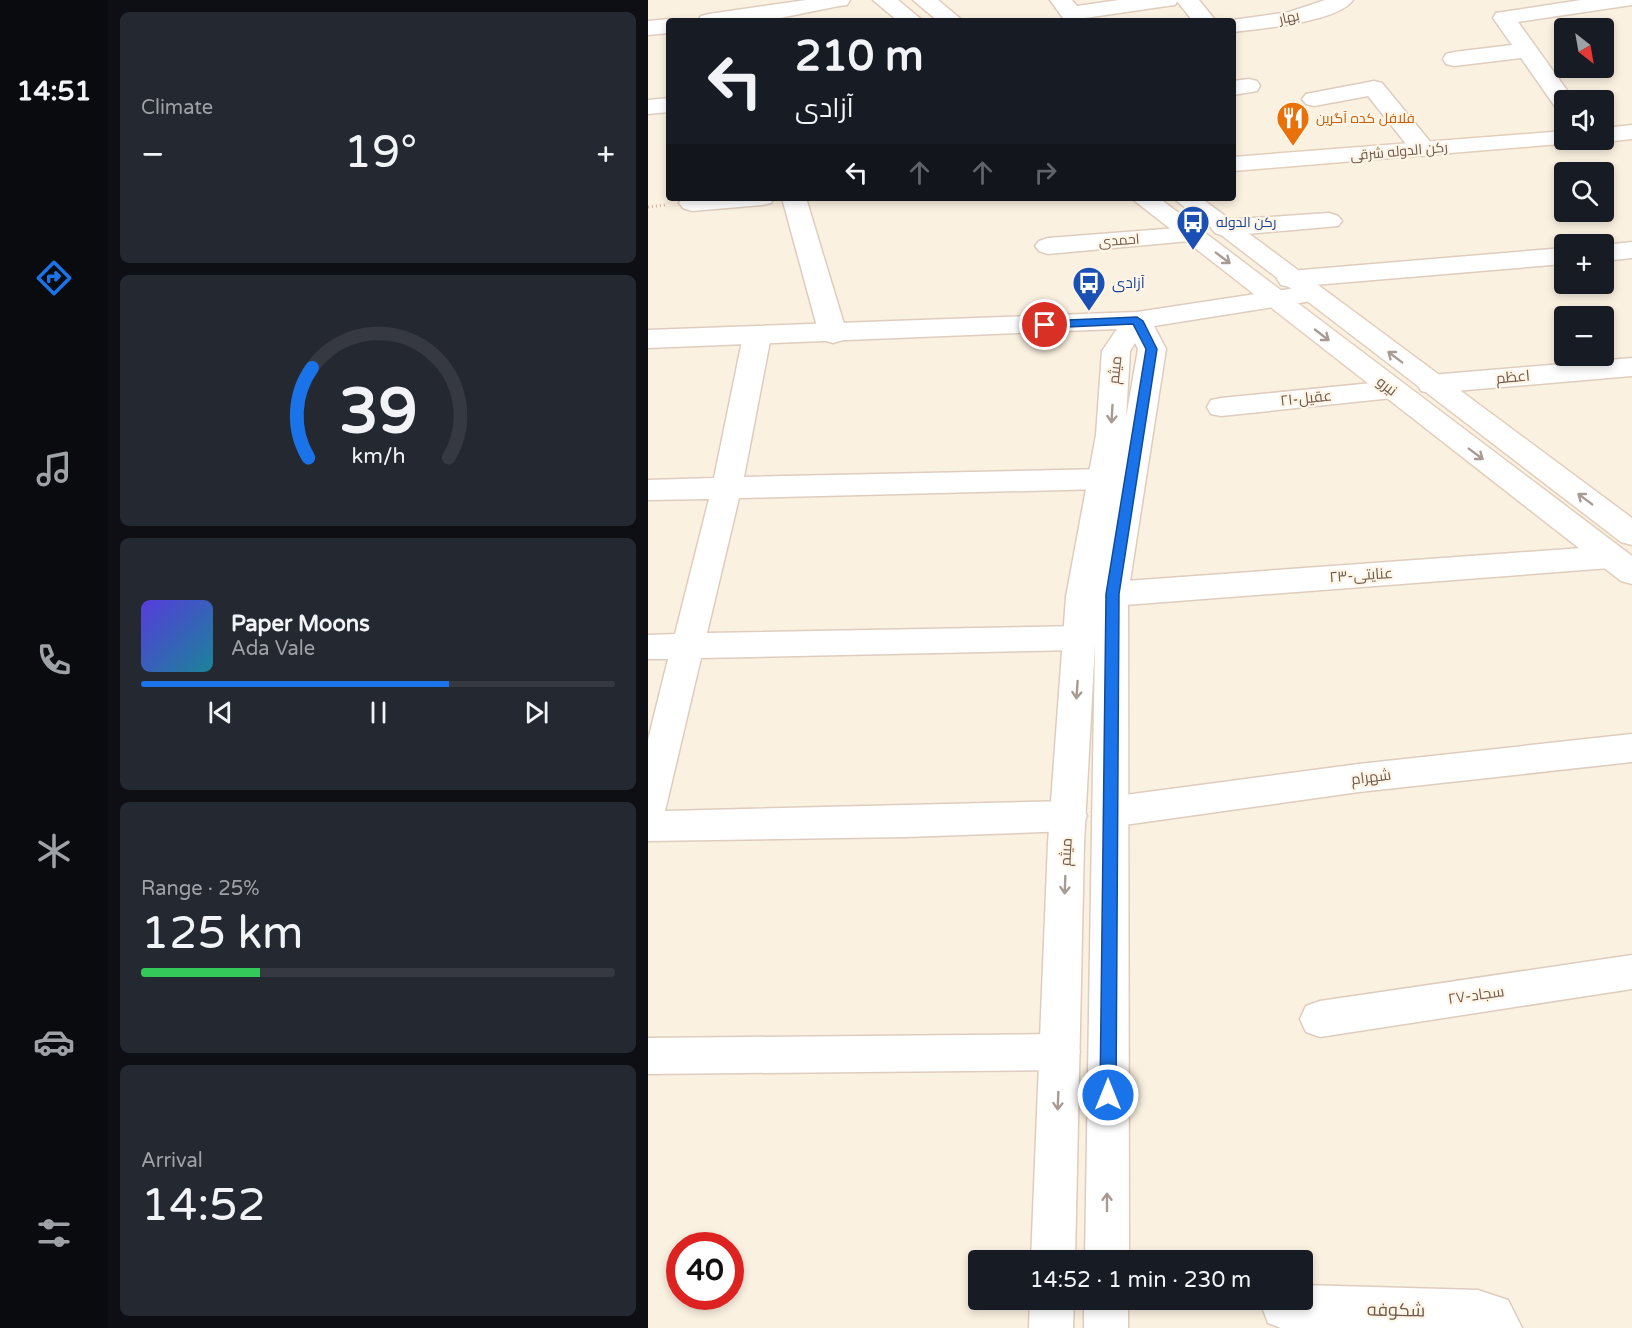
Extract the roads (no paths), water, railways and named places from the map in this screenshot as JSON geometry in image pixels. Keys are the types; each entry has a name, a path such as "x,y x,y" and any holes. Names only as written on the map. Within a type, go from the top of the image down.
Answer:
{"street":[{"path":"762,18 839,0"},
{"path":"884,0 908,18"},
{"path":"924,0 948,18"},
{"path":"1061,0 1071,13 1167,0"},
{"path":"1187,0 1202,18"},
{"name":"بهار","path":"1236,25 1267,22 1325,10 1342,0"},
{"path":"1555,90 1504,18 1511,8 1625,0"},
{"path":"648,28 666,26"},
{"path":"1454,59 1529,54 1554,55"},
{"path":"1314,99 1385,87 1423,149"},
{"path":"648,107 666,105"},
{"path":"1614,134 1632,132"},
{"name":"رکن الدوله شرقی","path":"1236,164 1554,139"},
{"path":"692,203 720,201"},
{"path":"795,201 833,334"},
{"name":"نیرو","path":"1147,201 1191,235 1291,290 1431,384 1632,534"},
{"name":"نیرو","path":"1189,201 1224,228 1291,290 1392,390 1624,562"},
{"path":"1224,228 1329,221"},
{"name":"احمدی","path":"1048,246 1191,235"},
{"path":"1614,252 1632,250"},
{"path":"648,339 833,334 1137,321 1291,290 1554,257"},
{"path":"1107,1250 1112,594 1152,349 1137,321"},
{"name":"میثم","path":"1053,1250 1069,816 1082,597 1111,435 1116,351 1137,321"},
{"path":"648,810 726,488 757,336"},
{"name":"اعظم","path":"1431,384 1632,367"},
{"name":"۲۱-عقیل","path":"1221,407 1392,390"},
{"path":"648,490 1104,479"},
{"name":"۲۳-عنایتی","path":"1112,594 1624,562"},
{"path":"648,647 1080,638"},
{"name":"شهرام","path":"1110,812 1359,778 1632,747"},
{"path":"648,826 906,822 1069,816"},
{"name":"۲۷-سجاد","path":"1320,1019 1632,972"},
{"path":"648,1056 1060,1052"},
{"name":"شکوفه","path":"1313,1308 1478,1312 1492,1316 1500,1328"},
{"path":"1051,1328 1052,1310"},
{"path":"1106,1310 1106,1328"}],"place":[{"name":"فلافل کده آگرین","path":"1293,147"},
{"name":"رکن الدوله","path":"1193,251"},
{"name":"آزادی","path":"1089,312"}]}
